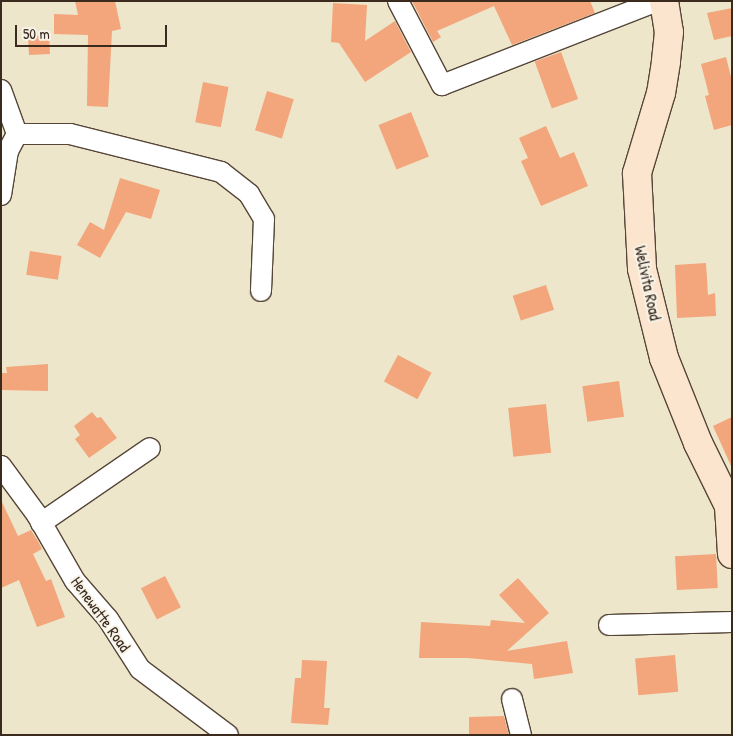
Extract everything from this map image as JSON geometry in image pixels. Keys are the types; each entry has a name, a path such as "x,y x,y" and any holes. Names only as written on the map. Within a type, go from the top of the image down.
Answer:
{"street":[{"path":"398,1 442,84 658,1"},
{"name":"Welivita Road","path":"664,1 669,32 666,62 661,93 637,173 641,260 664,358 698,443 730,505 732,554"},
{"path":"1,90 17,134 8,151 1,195"},
{"path":"17,134 70,134 221,172 248,194 264,219 261,291"},
{"path":"41,523 150,448"},
{"name":"Henewatte Road","path":"1,466 41,523 75,581 108,619 140,669 228,735"},
{"path":"609,625 732,622"},
{"path":"512,699 521,735"}],"building":[{"path":"75,1 115,1 121,29 112,31 108,107 87,106 88,35 54,34 54,14 78,15"},
{"path":"412,1 590,1 595,13 512,45 494,6 437,31 441,37 433,42"},
{"path":"333,3 367,5 365,41 395,21 411,52 365,82 339,43 331,42"},
{"path":"732,8 732,36 714,40 707,13"},
{"path":"49,35 50,54 29,55 28,36"},
{"path":"561,52 578,99 552,109 535,62"},
{"path":"726,57 732,81 732,125 714,130 705,96 709,95 701,64"},
{"path":"203,82 229,87 221,127 195,122"},
{"path":"267,91 294,99 282,138 255,130"},
{"path":"411,112 429,157 397,170 379,125"},
{"path":"546,126 560,158 574,152 588,186 541,206 521,161 528,158 519,138"},
{"path":"120,178 160,190 151,219 126,212 100,258 77,245 90,222 104,230"},
{"path":"30,251 62,256 58,280 26,275"},
{"path":"706,263 708,295 715,293 716,316 677,318 675,265"},
{"path":"546,285 554,310 521,321 513,296"},
{"path":"398,355 432,373 417,399 384,381"},
{"path":"48,364 48,391 1,390 1,373 7,373 6,367"},
{"path":"619,381 624,417 587,422 582,386"},
{"path":"546,404 551,453 513,457 508,408"},
{"path":"92,412 97,418 101,417 117,438 89,458 75,439 80,435 74,426"},
{"path":"732,417 732,468 713,426"},
{"path":"1,500 18,536 31,530 39,543 42,549 33,554 46,581 51,579 65,617 37,627 19,580 1,588"},
{"path":"716,554 718,588 677,590 675,556"},
{"path":"165,576 181,607 157,619 141,588"},
{"path":"518,578 549,613 507,651 567,641 573,673 534,679 532,664 468,658 419,658 421,622 490,626 491,620 525,623 499,595"},
{"path":"675,655 678,692 638,695 635,658"},
{"path":"302,660 327,661 324,708 330,708 328,725 291,723 295,678 301,678"},
{"path":"504,716 509,735 469,735 469,717"}]}
